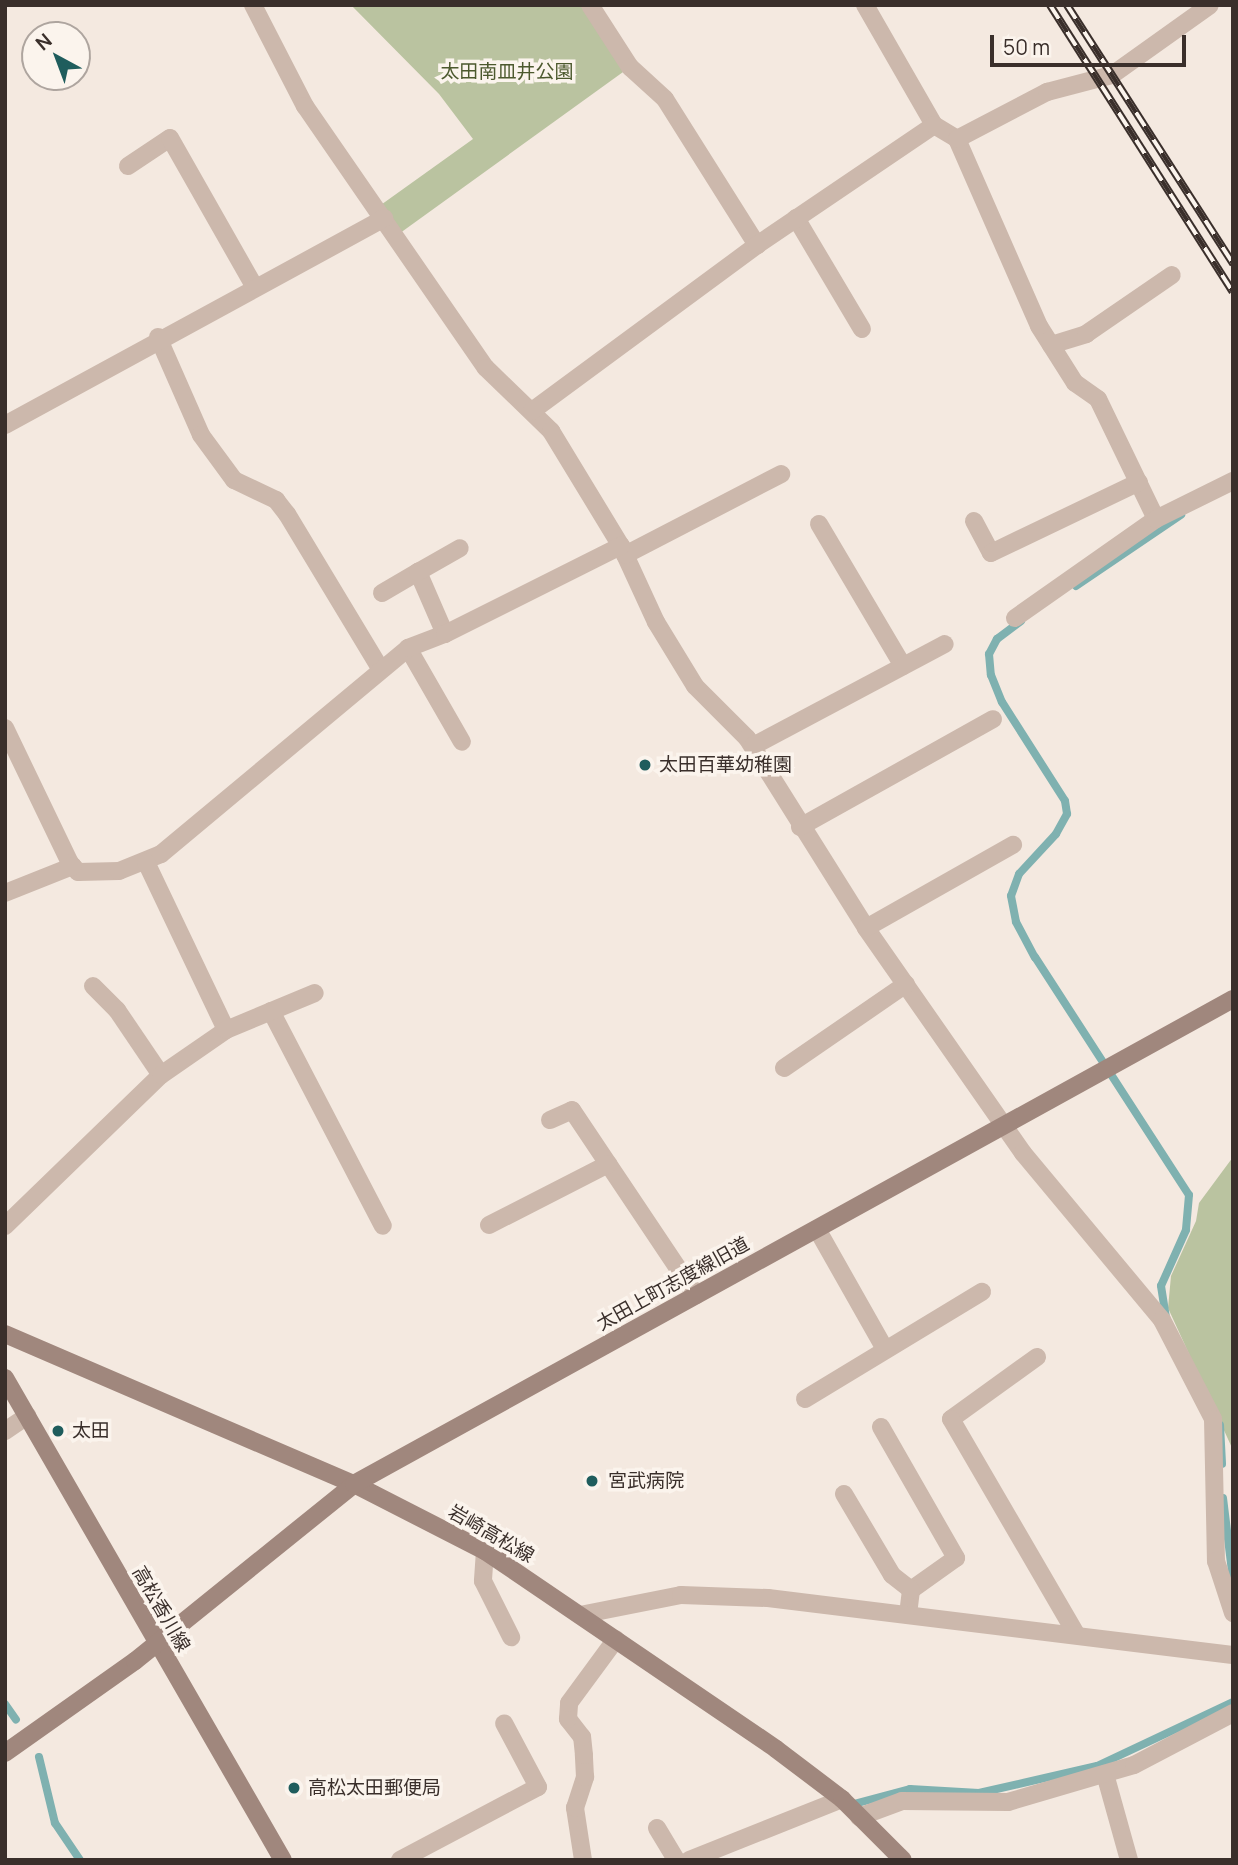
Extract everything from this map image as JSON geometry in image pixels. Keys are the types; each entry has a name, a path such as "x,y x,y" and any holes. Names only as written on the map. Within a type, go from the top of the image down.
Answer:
{"main road":[{"name":"太田上町志度線旧道","path":"5,1753 135,1661 155,1640 354,1484 1233,999"},
{"name":"岩崎高松線","path":"5,1334 354,1484 485,1551 717,1705 842,1799 903,1860"},
{"name":"高松香川線","path":"5,1378 283,1860"}],"street":[{"path":"253,5 305,106 486,368 551,431 623,550 680,663 752,746 800,827 866,928 1023,1153 1162,1320 1213,1419 1224,1466 1216,1561 1233,1613"},
{"path":"590,5 630,67 665,99 757,245"},
{"path":"864,5 934,125 957,139 1051,345 1075,383 1098,399 1156,519"},
{"path":"957,139 1047,92 1112,75 1210,5"},
{"path":"532,411 757,245 934,125"},
{"path":"128,166 170,138 254,286"},
{"path":"5,425 158,337 384,218"},
{"path":"796,218 862,329"},
{"path":"1051,345 1086,334 1172,275"},
{"path":"158,337 201,435 234,480 276,500 287,514 380,668"},
{"path":"5,728 73,866 91,874 146,862 161,854 380,668 408,648 445,634 781,474"},
{"path":"1016,618 1156,519 1233,481"},
{"path":"974,521 991,553 1139,482"},
{"path":"820,524 903,666"},
{"path":"383,593 460,548"},
{"path":"418,572 445,634"},
{"path":"752,746 945,644"},
{"path":"408,648 462,742"},
{"path":"800,827 993,719"},
{"path":"866,928 1013,845"},
{"path":"146,862 226,1030"},
{"path":"5,893 73,866"},
{"path":"784,1068 906,984"},
{"path":"93,986 117,1010 162,1075"},
{"path":"5,1226 162,1075 226,1030 315,993"},
{"path":"271,1011 383,1226"},
{"path":"550,1120 572,1110 696,1295"},
{"path":"489,1226 608,1164"},
{"path":"817,1229 885,1349"},
{"path":"805,1399 982,1292"},
{"path":"1037,1357 951,1419 1076,1634"},
{"path":"5,1431 27,1416"},
{"path":"881,1427 956,1558 911,1590 908,1615"},
{"path":"844,1494 892,1575 911,1590"},
{"path":"485,1551 483,1581 511,1637"},
{"path":"580,1615 681,1595 768,1598 1233,1655"},
{"path":"583,1860 575,1808 584,1777 584,1755 582,1737 568,1719 569,1703 616,1639"},
{"path":"859,1817 902,1801 1008,1802 1134,1765 1233,1713"},
{"path":"400,1860 538,1787 504,1723"},
{"path":"1105,1774 1129,1860"},
{"path":"688,1860 842,1799"},
{"path":"657,1828 676,1860"}],"green space":[{"name":"太田南皿井公園","path":"351,5 590,5 630,67 396,236 378,207 473,139 439,94"},
{"path":"1233,1157 1233,1450 1168,1308 1171,1276 1196,1221 1199,1203"}],"waterway":[{"path":"1076,586 1181,515"},
{"path":"1021,621 997,639 989,654 991,675 1002,702 1065,801 1067,814 1056,834 1019,874 1011,896 1016,922 1035,957 1189,1195 1186,1230 1161,1286 1166,1317"},
{"path":"1220,1425 1222,1464"},
{"path":"1223,1498 1233,1579"},
{"path":"850,1805 910,1789 979,1793 1097,1766 1233,1702"},
{"path":"5,1704 16,1720"},
{"path":"39,1757 55,1823 80,1860"}],"railway":[{"path":"1050,5 1233,292"},
{"path":"1067,5 1233,264"}],"place":[{"name":"太田百華幼稚園","path":"645,765"},
{"name":"太田","path":"58,1431"},
{"name":"宮武病院","path":"592,1481"},
{"name":"高松太田郵便局","path":"294,1788"}]}
